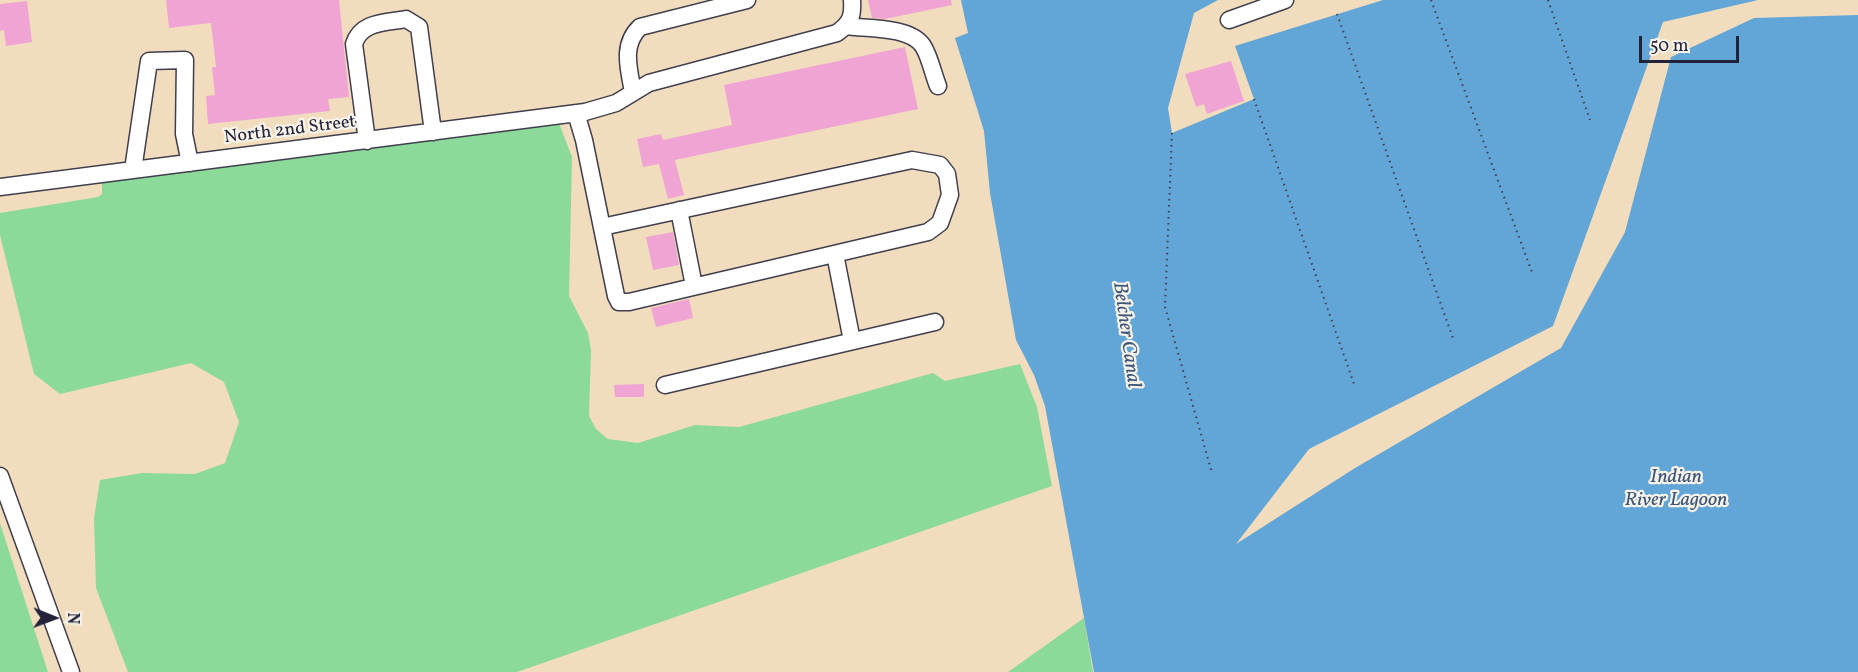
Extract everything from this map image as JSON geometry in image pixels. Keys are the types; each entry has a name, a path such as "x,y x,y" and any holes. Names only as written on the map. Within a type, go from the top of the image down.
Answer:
{"street":[{"path":"633,92 627,50 632,34 640,27 747,0"},
{"path":"852,0 853,16 846,26 901,33 917,40 923,46 938,86"},
{"path":"1229,20 1285,0"},
{"path":"367,141 354,44 357,34 362,28 406,20 419,27 433,132"},
{"name":"North 2nd Street","path":"0,187 581,113 616,103 649,83 837,33 846,26"},
{"path":"133,170 150,61 185,60 184,134 190,163"},
{"path":"581,113 602,227 619,302 928,232 940,223 950,195 947,174 940,165 912,160 602,227"},
{"path":"679,210 694,286"},
{"path":"835,254 852,341"},
{"path":"665,385 935,322"},
{"path":"0,476 71,672"}],"path":[{"path":"1431,0 1533,275"},
{"path":"1548,0 1590,120"},
{"path":"1337,14 1454,341"},
{"path":"1254,99 1354,384"},
{"path":"1172,133 1165,307 1212,473"}],"green space":[{"path":"559,123 572,157 569,296 588,333 591,350 589,416 596,429 608,439 638,443 695,425 739,427 933,373 945,381 1020,364 1037,407 1052,486 517,672 128,672 96,588 94,518 100,480 142,473 195,474 225,463 239,422 224,382 191,363 60,394 34,374 0,235 0,213 98,197 102,194 102,181"},
{"path":"0,523 48,672 0,672"},
{"path":"1084,618 1093,672 1008,672"}],"water":[{"name":"Indian River Lagoon","path":"961,0 1218,0 1194,13 1168,108 1172,133 1254,99 1235,46 1383,0 1758,0 1663,22 1553,326 1309,449 1236,544 1355,468 1561,348 1625,232 1671,57 1754,18 1858,15 1858,672 1094,672 1045,406 1034,375 1016,340 990,193 984,131 955,38 968,33"}],"building":[{"path":"166,0 339,0 349,97 328,99 330,111 208,124 206,96 215,95 212,67 216,67 211,23 169,28"},
{"path":"868,0 951,0 952,5 885,19 872,18"},
{"path":"27,1 32,42 6,46 4,30 0,31 0,4"},
{"path":"905,47 918,109 675,160 684,195 668,199 659,164 643,167 637,139 661,134 663,140 732,125 724,85"},
{"path":"1231,61 1244,101 1207,114 1204,104 1196,107 1185,74"},
{"path":"673,232 679,265 653,270 646,237"},
{"path":"689,299 693,318 656,327 651,308"},
{"path":"644,384 644,397 615,397 614,385"}],"water label":[{"name":"Belcher Canal","path":"1125,335"}]}
